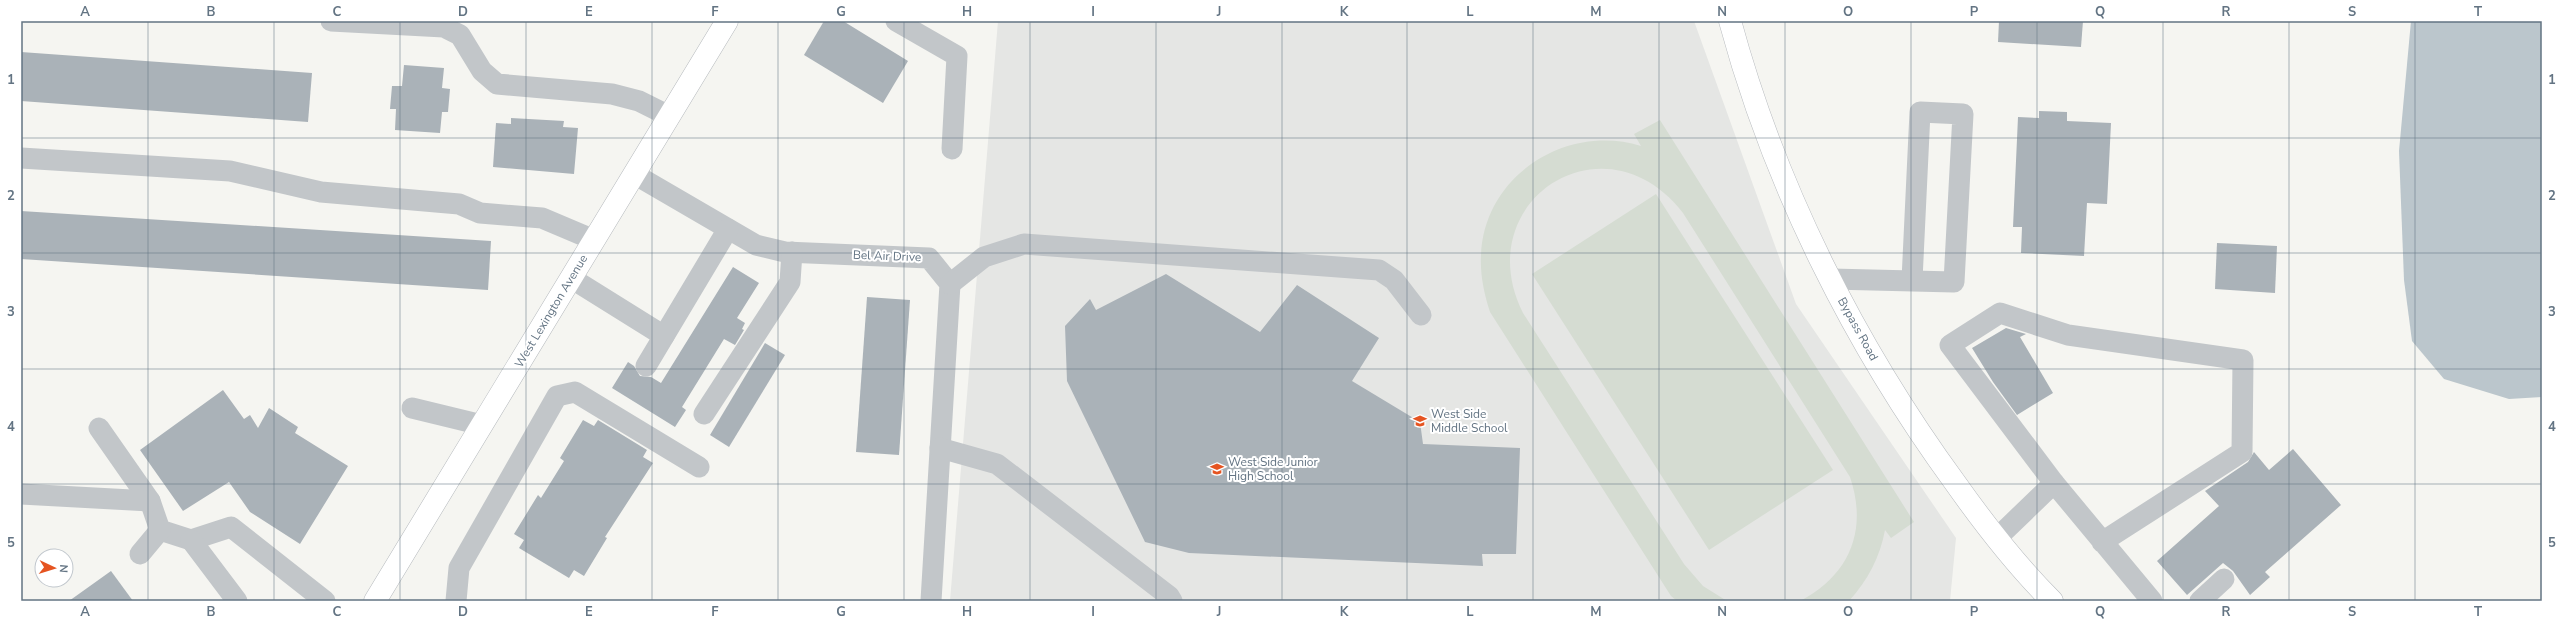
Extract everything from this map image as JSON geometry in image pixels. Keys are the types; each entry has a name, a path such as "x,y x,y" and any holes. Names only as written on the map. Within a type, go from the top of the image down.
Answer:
{"main road":[{"name":"West Lexington Avenue","path":"374,601 727,21"},
{"name":"Bypass Road","path":"1730,21 1770,142 1810,238 1894,393 1935,456 1997,538 2052,601"}],"street":[{"path":"331,21 444,27 460,36 482,71 497,84 612,94 639,101 669,116"},
{"path":"896,21 957,56 952,149"},
{"path":"1831,279 1954,282 1962,114 1920,112 1912,280"},
{"path":"21,158 230,171 321,192 459,204 480,213 542,218 594,240"},
{"name":"Bel Air Drive","path":"634,174 756,245 792,252 929,258 950,284"},
{"path":"646,366 728,229"},
{"path":"931,601 950,284 984,257 1024,244 1379,270 1394,280 1421,315"},
{"path":"704,414 790,282 792,252"},
{"path":"571,278 664,336"},
{"path":"2102,542 2242,452 2243,360 2068,335 2000,313 1950,345 2054,483 2102,542 2152,601"},
{"path":"456,601 459,568 557,396 575,392 699,467"},
{"path":"412,408 482,425"},
{"path":"99,428 150,501 160,530"},
{"path":"940,448 996,464 1170,596 1172,601"},
{"path":"1997,538 2054,483"},
{"path":"21,494 150,501"},
{"path":"191,540 231,527 325,601"},
{"path":"160,530 191,540 237,601"},
{"path":"140,554 160,530"},
{"path":"2200,601 2224,579"}],"shaded area":[{"name":"West Side Middle School","path":"998,21 1694,21 1796,304 1956,538 1950,601 950,601"},
{"path":"2411,21 2542,21 2542,397 2509,399 2444,379 2412,341 2404,280 2399,151"},
{"path":"1660,120 1914,522 1891,538 1885,530 1880,550 1872,568 1862,585 1849,601 1800,601 1817,590 1831,578 1843,564 1850,549 1855,533 1857,515 1855,496 1850,477 1683,213 1651,184 1617,170 1583,171 1553,183 1528,206 1513,236 1511,272 1523,313 1684,564 1703,586 1727,601 1677,601 1671,596 1490,312 1484,291 1481,270 1481,255 1486,226 1497,201 1513,179 1534,162 1559,149 1585,142 1613,141 1641,146 1634,134"},
{"path":"1656,194 1833,470 1709,550 1532,274"}],"building":[{"path":"824,21 843,21 908,61 883,103 804,55"},
{"path":"1999,21 2083,21 2081,47 1998,42"},
{"path":"21,52 312,73 308,122 21,101"},
{"path":"404,65 444,68 442,88 450,89 448,112 442,112 440,133 395,130 396,109 390,109 392,86 402,86"},
{"path":"2039,111 2067,112 2067,121 2111,123 2107,204 2087,203 2084,256 2021,253 2022,227 2013,227 2018,117 2039,118"},
{"path":"511,118 564,121 563,127 578,128 574,174 493,167 496,123 511,124"},
{"path":"21,211 491,241 488,290 21,259"},
{"path":"2217,243 2277,246 2275,293 2215,289"},
{"path":"733,267 759,283 737,318 745,323 742,329 744,330 735,345 724,339 682,407 686,410 675,427 612,388 628,362 634,366 640,376 651,377 661,383"},
{"path":"1166,274 1260,332 1297,285 1379,338 1352,381 1420,422 1423,444 1520,448 1516,554 1482,554 1483,566 1189,553 1145,542 1067,381 1065,326 1090,299 1096,310"},
{"path":"867,297 910,300 899,455 856,452"},
{"path":"2006,328 2026,334 2020,337 2053,393 2017,415 1993,382 1972,348"},
{"path":"765,343 785,355 729,447 710,435"},
{"path":"223,390 244,419 250,415 258,428 269,408 298,427 295,433 348,466 300,544 250,512 229,482 183,511 140,450"},
{"path":"583,420 594,426 598,420 647,450 643,457 653,463 605,537 607,538 584,576 574,570 569,578 519,548 524,540 514,534 538,495 541,498 564,461 560,458"},
{"path":"2293,449 2341,505 2265,572 2270,577 2250,595 2233,571 2223,563 2187,595 2157,561 2219,506 2205,491 2248,462 2254,452 2269,470"},
{"path":"111,571 133,601 69,601"}],"place":[{"name":"West Side Middle School","path":"1420,421"},
{"name":"West Side Junior High School","path":"1217,469"}]}
